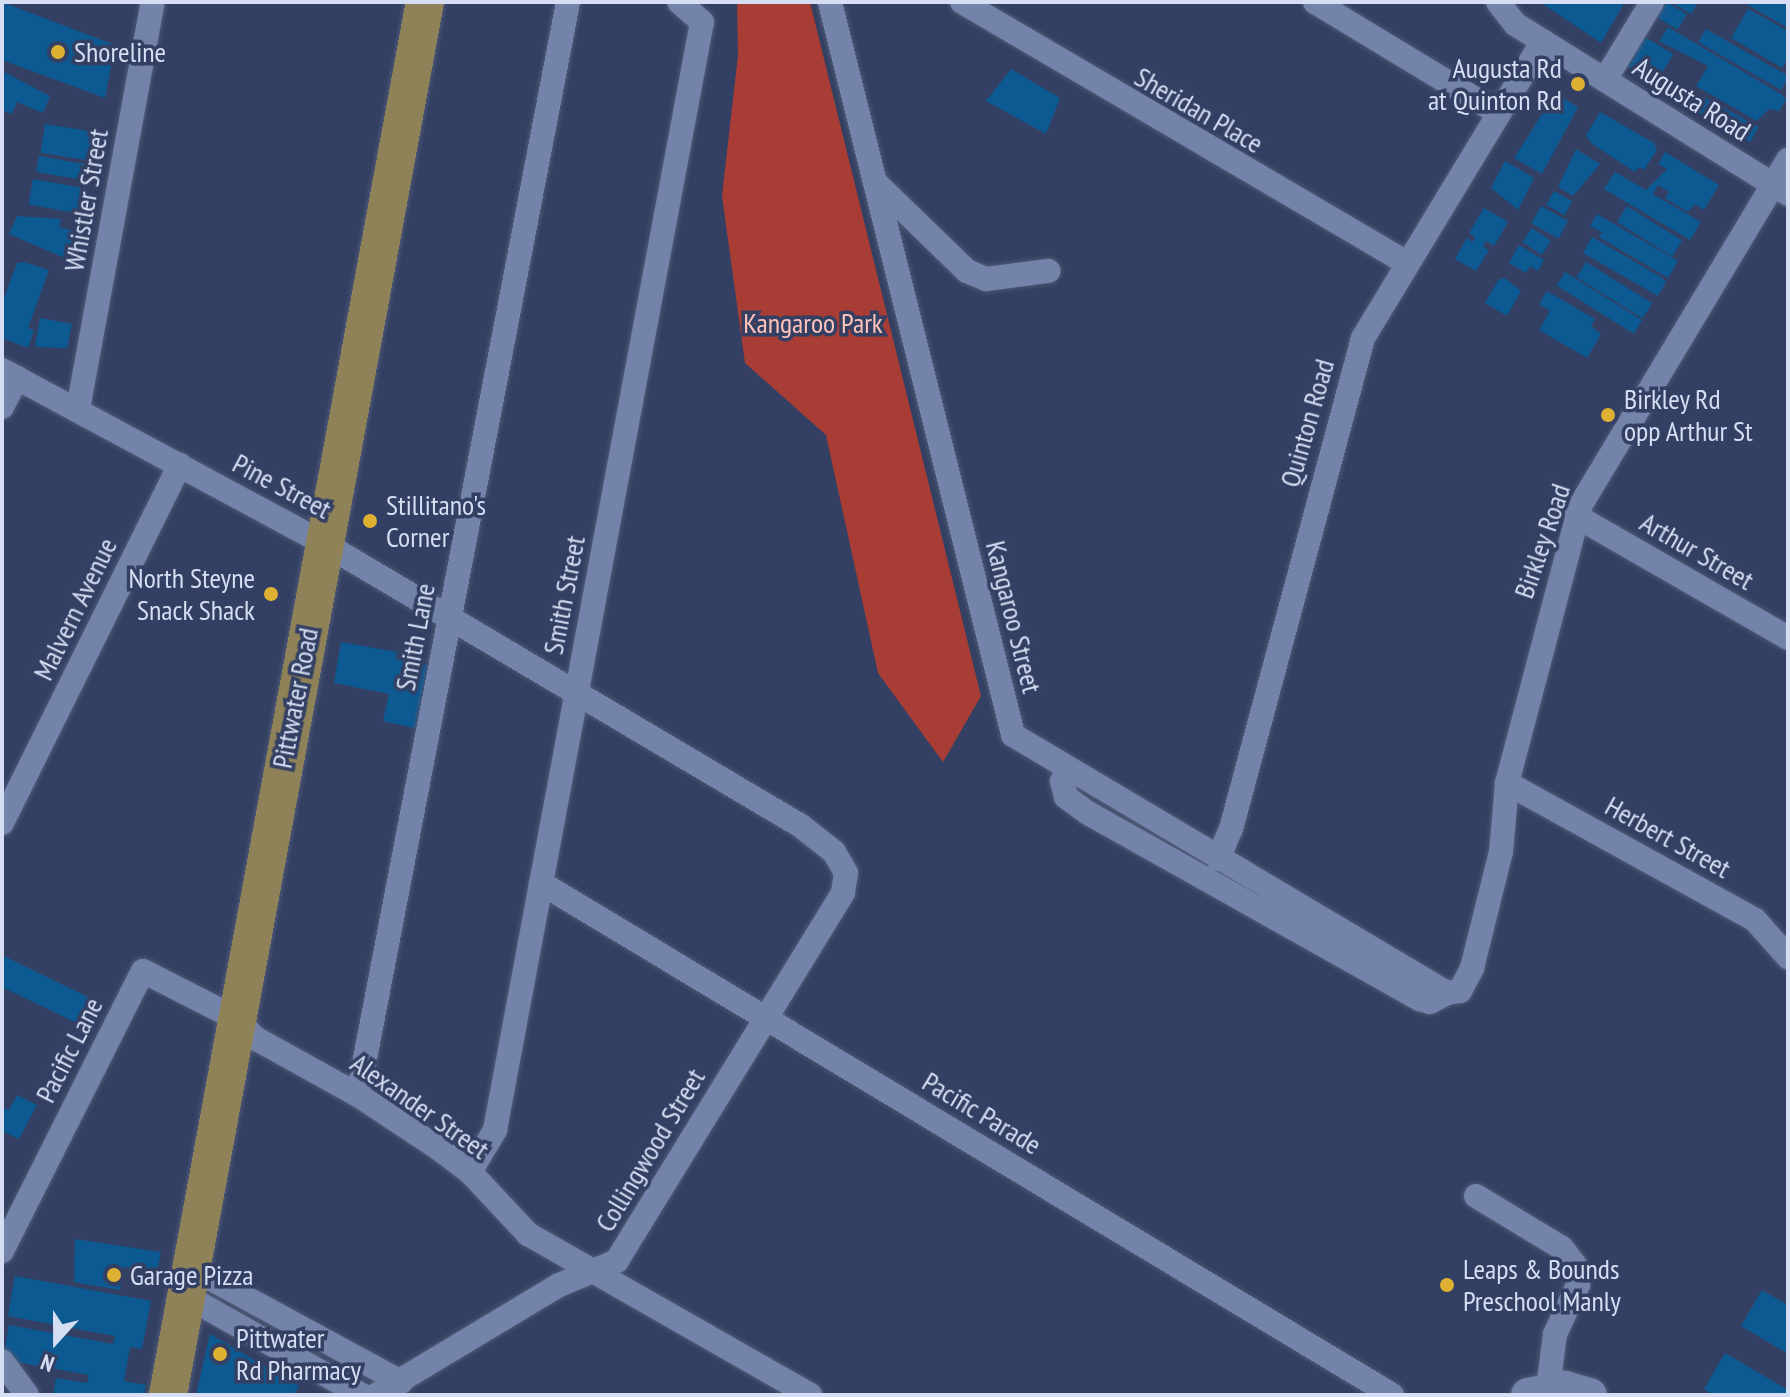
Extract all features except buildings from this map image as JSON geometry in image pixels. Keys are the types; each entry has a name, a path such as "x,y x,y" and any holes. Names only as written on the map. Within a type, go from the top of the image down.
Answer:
{"main road":[{"name":"Pittwater Road","path":"168,1395 425,2"}],"street":[{"name":"Whistler Street","path":"78,409 153,2"},
{"name":"Smith Lane","path":"358,1095 568,2"},
{"name":"Smith Street","path":"470,1172 495,1130 702,22 679,2"},
{"name":"Kangaroo Street","path":"830,2 1013,735 1218,859 1456,989"},
{"path":"1315,2 1498,113"},
{"path":"1498,2 1515,24 1605,80 1652,2"},
{"name":"Sheridan Place","path":"963,4 1407,263"},
{"name":"Quinton Road","path":"1218,859 1231,829 1347,383 1363,338 1543,41"},
{"name":"Augusta Road","path":"1605,80 1781,189"},
{"name":"Birkley Road","path":"1456,989 1493,890 1507,783 1576,516 1781,189 1788,160"},
{"path":"873,181 967,271 986,279 1048,271"},
{"name":"Pine Street","path":"9,374 325,544 801,826 834,852 846,873"},
{"path":"2,407 9,374"},
{"name":"Malvern Avenue","path":"2,823 180,465"},
{"name":"Arthur Street","path":"1576,516 1788,638"},
{"path":"1068,771 1062,781 1066,797 1101,821 1420,999 1430,1002 1456,989"},
{"name":"Herbert Street","path":"1507,783 1755,920 1788,957"},
{"name":"Collingwood Street","path":"383,1392 559,1285 617,1261 630,1245 843,893 846,873"},
{"name":"Pacific Parade","path":"541,883 1392,1395"},
{"name":"Pacific Lane","path":"2,1251 143,971 237,1019"},
{"name":"Alexander Street","path":"237,1019 255,1038 358,1095 470,1172 528,1234 810,1395"},
{"path":"1476,1196 1562,1248 1575,1265 1578,1285 1555,1334 1538,1392 1590,1395"},
{"path":"188,1282 383,1392"},
{"path":"188,1282 383,1392"},
{"path":"2,1361 27,1395"}],"green space":[{"name":"Kangaroo Park","path":"737,2 810,2 981,696 943,762 878,673 826,435 745,363 722,196 738,55"}],"place":[{"name":"Shoreline","path":"58,52"},
{"name":"Augusta Rd at Quinton Rd","path":"1578,84"},
{"name":"Birkley Rd opp Arthur St","path":"1608,415"},
{"name":"Stillitano's Corner","path":"370,521"},
{"name":"North Steyne Snack Shack","path":"271,594"},
{"name":"Garage Pizza","path":"114,1275"},
{"name":"Leaps & Bounds Preschool Manly","path":"1447,1285"},
{"name":"Pittwater Rd Pharmacy","path":"220,1354"}]}
